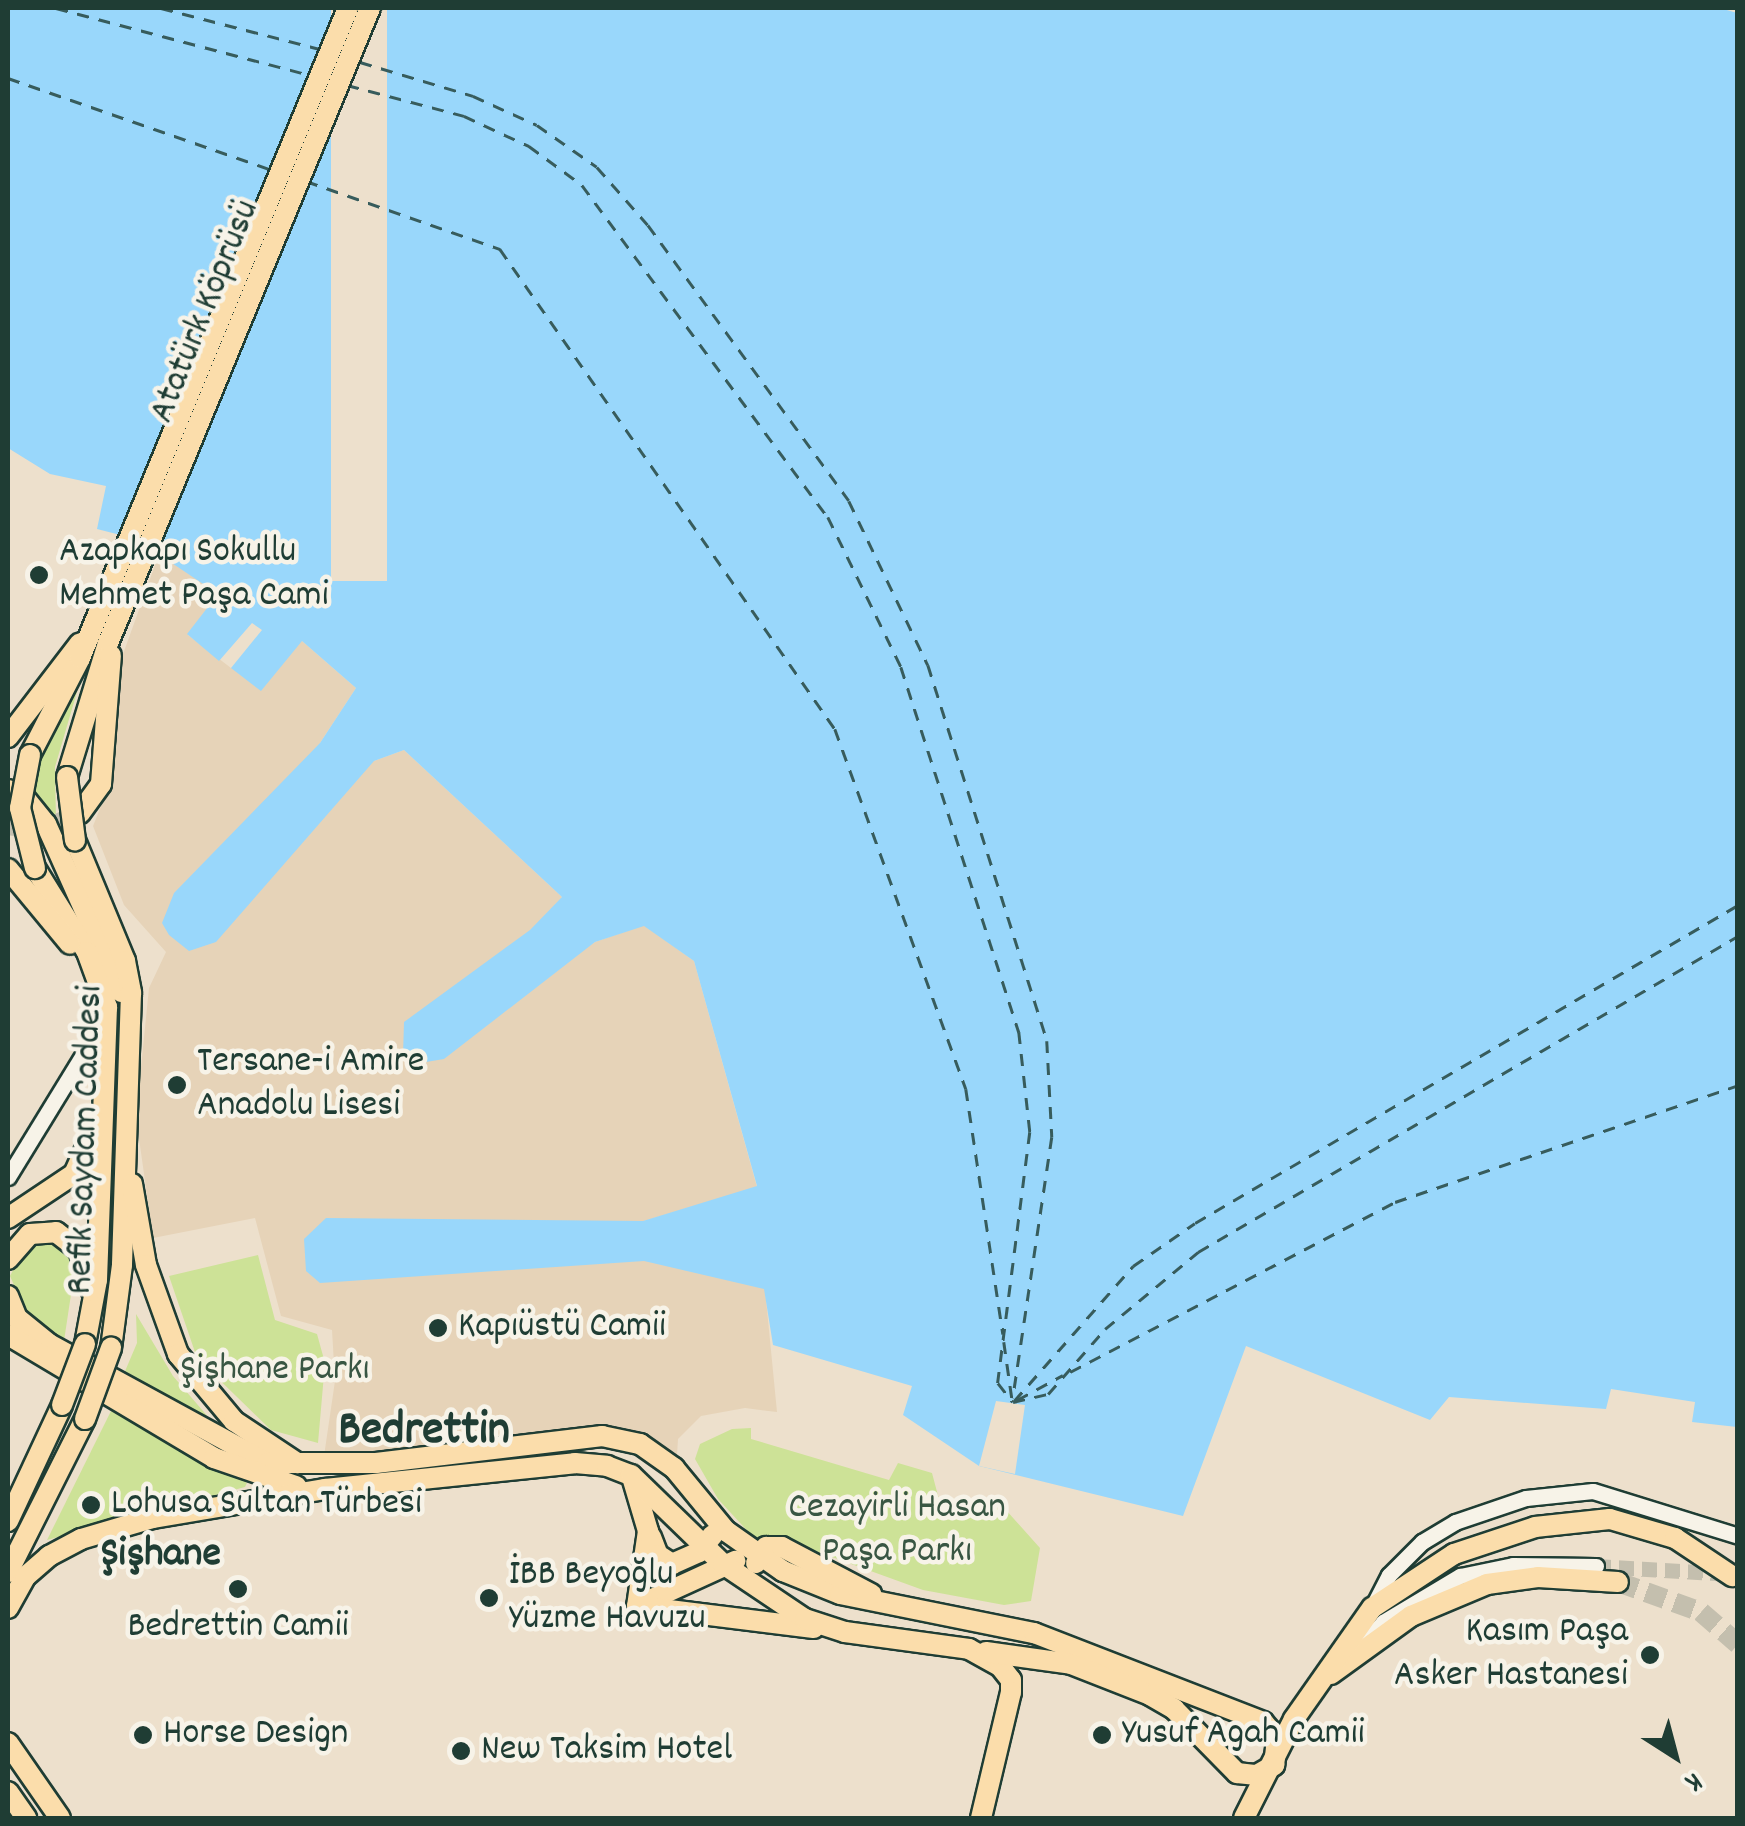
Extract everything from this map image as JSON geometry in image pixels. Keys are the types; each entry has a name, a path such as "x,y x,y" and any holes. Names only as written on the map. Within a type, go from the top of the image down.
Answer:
{"main road":[{"name":"Atatürk Köprüsü","path":"99,639 348,8"},
{"name":"Atatürk Köprüsü","path":"99,639 370,8"},
{"path":"8,737 99,639"},
{"path":"80,813 102,784 99,639"},
{"name":"Refik Saydam Caddesi","path":"8,1522 62,1406 85,1344 94,1298 108,1015 93,966 35,868 20,808 30,755 99,639"},
{"name":"Refik Saydam Caddesi","path":"8,1572 85,1419 111,1348 120,1289 129,1033 125,961 75,840 67,777 99,639"},
{"path":"8,790 24,797 46,824 113,968 129,1033"},
{"path":"8,868 93,966"},
{"path":"8,1218 74,1174 104,1102"},
{"path":"124,1153 146,1264 178,1354 234,1421 306,1468"},
{"path":"8,1259 30,1234 66,1236 82,1258 94,1298"},
{"path":"8,1296 30,1330 246,1456 306,1468 602,1436 648,1450 674,1468 710,1513 758,1556 840,1594 1034,1632 1263,1722 1294,1720"},
{"path":"8,1335 244,1473 326,1489"},
{"path":"8,1608 25,1576 81,1539 201,1508 326,1489 576,1463 631,1475 723,1564 761,1592 806,1619 845,1632"},
{"path":"631,1475 658,1555 672,1564 707,1546 714,1538 710,1513"},
{"path":"1244,1818 1274,1766 1294,1720 1372,1608 1454,1554 1535,1527 1588,1520 1657,1531 1732,1576"},
{"path":"637,1606 648,1532"},
{"path":"637,1606 723,1564 758,1556"},
{"path":"758,1556 761,1592"},
{"path":"1316,1686 1410,1616 1487,1584 1538,1577 1618,1582"},
{"path":"637,1606 1071,1664 1174,1708 1237,1772 1257,1775 1274,1766"},
{"path":"970,1650 1000,1666 1012,1680 981,1818"},
{"path":"1263,1722 1277,1738 1274,1766"},
{"path":"8,1743 60,1818"},
{"path":"8,1792 26,1818"}],"street":[{"path":"8,1177 108,1015"},
{"path":"1372,1608 1388,1576 1422,1542 1455,1522 1526,1498 1593,1491 1738,1536"},
{"path":"1341,1668 1383,1622 1460,1576 1513,1565 1596,1566"}],"shaded area":[{"path":"159,554 219,594 188,635 231,668 302,641 356,688 320,743 374,761 404,750 562,897 554,910 557,968 595,942 644,925 694,961 757,1187 644,1221 765,1289 777,1412 745,1408 701,1416 678,1439 677,1455 649,1442 599,1434 324,1456 335,1381 332,1330 281,1316 255,1218 153,1238 136,1117 149,988 166,952 124,905 93,826 113,776 118,668"}],"green space":[{"path":"79,685 55,767 56,821 33,798 37,768"},
{"path":"49,1238 66,1249 75,1268 64,1341 29,1319 10,1276 26,1245"},
{"name":"Şişhane Parkı","path":"258,1255 275,1320 317,1334 325,1363 318,1443 271,1430 197,1358 169,1276"},
{"path":"136,1314 173,1376 209,1418 206,1423 123,1376 137,1343"},
{"path":"111,1411 247,1483 245,1487 47,1540"},
{"name":"Cezayirli Hasan Paşa Parkı","path":"751,1428 751,1439 889,1480 898,1463 932,1473 940,1503 973,1513 998,1501 1040,1548 1031,1601 1004,1605 923,1590 774,1536 754,1538 718,1499 695,1459 700,1444 732,1429"}],"water":[{"path":"8,8 1720,8 1737,13 1737,1427 1692,1422 1695,1402 1611,1389 1606,1409 1449,1397 1430,1420 1246,1346 1183,1516 979,1466 903,1415 912,1386 773,1345 764,1289 644,1261 320,1283 306,1271 304,1239 326,1218 643,1221 757,1186 694,961 644,926 595,942 444,1059 414,1064 403,1055 404,1022 530,930 562,897 404,750 374,761 216,942 189,951 169,935 162,923 174,893 320,743 356,688 302,641 261,691 231,668 262,630 252,623 219,661 187,634 218,594 136,539 97,529 106,486 50,474 8,448"}],"pier":[{"path":"331,8 387,8 387,581 331,581"},
{"path":"996,1401 1025,1405 1015,1474 979,1466"}],"ferry route":[{"path":"56,8 310,75"},
{"path":"161,8 323,50"},
{"path":"360,62 473,96 537,125 597,167 648,225 849,501 928,665 1047,1041 1052,1137 1013,1398"},
{"path":"8,78 270,169"},
{"path":"347,85 464,116 529,146 582,185 828,517 901,667 1019,1032 1030,1132 998,1383 1013,1402 1048,1394 1105,1329 1198,1252 1738,936"},
{"path":"306,181 500,249 835,729 966,1089 1003,1334"},
{"path":"1014,1401 1133,1266 1195,1223 1738,905"},
{"path":"1070,1372 1395,1202 1738,1085"},
{"path":"1004,1342 1012,1398"},
{"path":"1017,1400 1063,1375"}],"tunnel":[{"path":"8,825 45,830 80,813"},
{"path":"1596,1566 1732,1574"},
{"path":"1618,1582 1701,1612 1738,1644"}],"place":[{"name":"Azapkapı Sokullu Mehmet Paşa Cami","path":"39,575"},
{"name":"Tersane-i Amire Anadolu Lisesi","path":"177,1085"},
{"name":"Kapıüstü Camii","path":"438,1328"},
{"name":"Lohusa Sultan Türbesi","path":"91,1505"},
{"name":"Bedrettin Camii","path":"238,1589"},
{"name":"İBB Beyoğlu Yüzme Havuzu","path":"489,1598"},
{"name":"Kasım Paşa Asker Hastanesi","path":"1650,1655"},
{"name":"Horse Design","path":"143,1735"},
{"name":"Yusuf Agah Camii","path":"1102,1735"},
{"name":"New Taksim Hotel","path":"461,1751"}],"district":[{"name":"Bedrettin","path":"424,1433"},
{"name":"Şişhane","path":"161,1556"}]}
